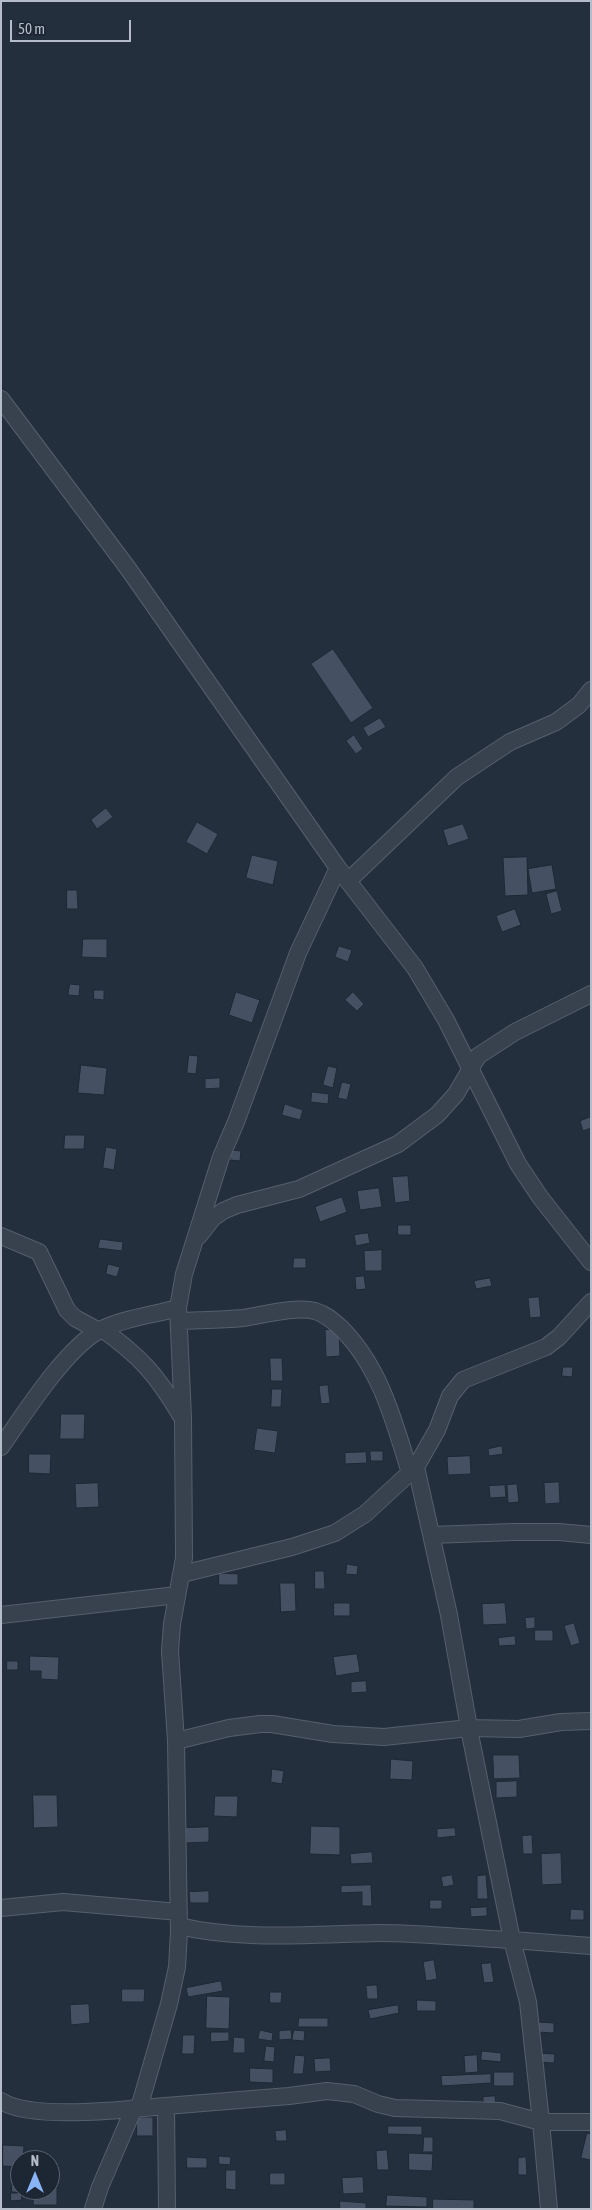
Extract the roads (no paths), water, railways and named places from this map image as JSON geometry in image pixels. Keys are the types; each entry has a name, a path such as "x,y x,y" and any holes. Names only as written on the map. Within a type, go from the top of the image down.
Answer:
{"street":[{"path":"1,399 127,567 343,874 415,968 446,1020 518,1164 540,1198 591,1262"},
{"path":"93,2209 100,2187 137,2108 169,2004 177,1967 179,1919 176,1741 170,1651 172,1624 184,1558 183,1418 178,1315 184,1274 221,1157 240,1113 298,953 343,874 457,777 510,742 556,722 579,705 591,690"},
{"path":"194,1242 213,1218 223,1211 237,1205 299,1189 398,1144 437,1115 456,1094 478,1056 494,1044 591,994"},
{"path":"1,1236 39,1252 67,1310 75,1318 101,1330 140,1357 163,1385 183,1418"},
{"path":"182,1574 292,1547 335,1533 365,1514 413,1470 437,1430 450,1396 463,1380 546,1347 559,1337 591,1302"},
{"path":"1,1447 73,1352 101,1330 178,1315 241,1318 292,1311 314,1311 329,1317 349,1336 367,1359 389,1406 413,1470 431,1535 449,1615 469,1728 512,1940 528,2002 549,2209"},
{"path":"431,1535 513,1532 559,1532 591,1535"},
{"path":"1,1615 177,1595"},
{"path":"176,1741 229,1728 260,1724 272,1724 333,1734 384,1737 469,1728 518,1729 561,1722 591,1721"},
{"path":"1,1908 63,1902 179,1919 200,1931 229,1934 391,1933 591,1946"},
{"path":"1,2101 6,2104 29,2109 61,2113 289,2096 326,2091 354,2094 378,2104 395,2108 500,2111 541,2122 591,2122"},
{"path":"166,2106 167,2209"}]}
